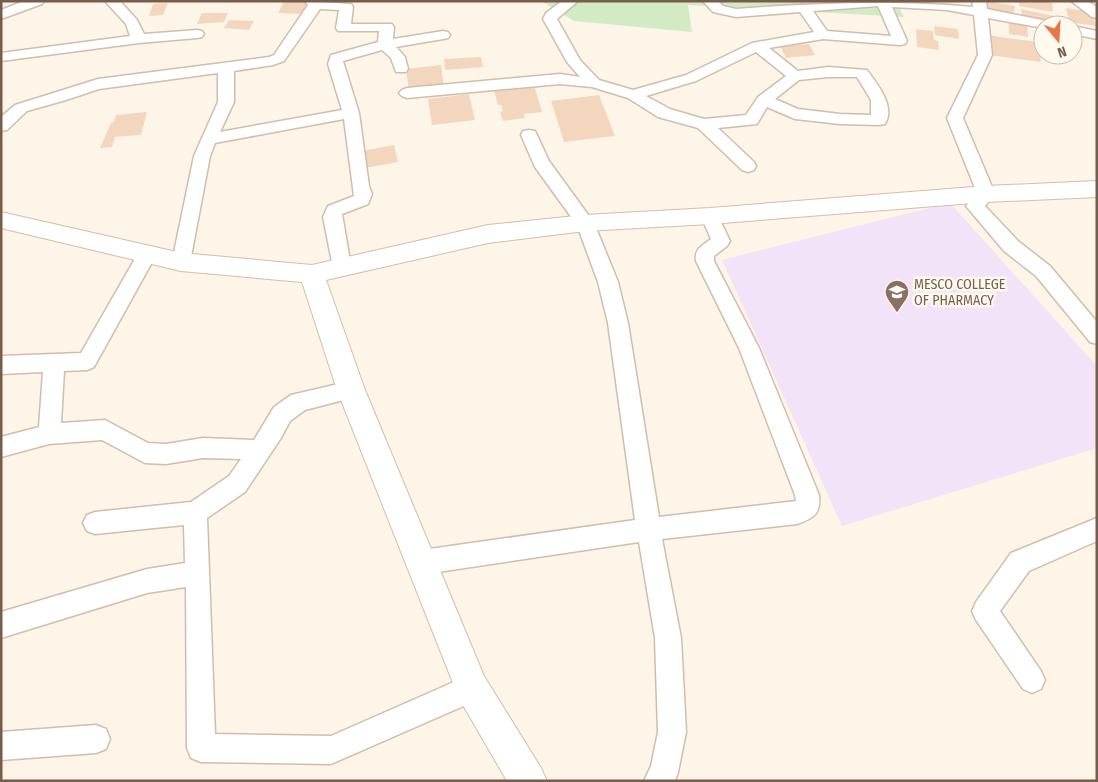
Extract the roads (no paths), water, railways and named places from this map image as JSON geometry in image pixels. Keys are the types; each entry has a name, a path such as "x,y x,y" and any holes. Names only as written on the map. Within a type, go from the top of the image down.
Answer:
{"main road":[{"path":"1,220 181,262 312,274 488,234 585,223 710,216 986,194 1097,189"},
{"path":"312,274 351,390 472,688 528,781"}],"street":[{"path":"1,15 37,1"},
{"path":"112,1 132,22 138,39"},
{"path":"571,1 551,16 550,19 574,62 594,83"},
{"path":"710,1 718,9 736,12 883,2 979,6 1033,21"},
{"path":"1077,1 1097,14"},
{"path":"1,126 21,108 62,98 79,89 98,84 264,64 278,58 315,2 346,7 343,28 387,27 385,45"},
{"path":"634,95 691,78 757,46 823,35 900,41 883,2"},
{"path":"979,6 985,55 955,118 986,194 975,206 1011,246 1043,271 1097,336"},
{"path":"804,8 823,35"},
{"path":"1083,32 1097,35"},
{"path":"1,57 138,39 197,34"},
{"path":"342,267 332,216 334,210 341,206 362,200 363,194 360,186 351,113 335,64 336,58 385,45 443,35"},
{"path":"385,45 398,57 402,69"},
{"path":"757,46 795,76"},
{"path":"181,262 202,156 226,102 226,68"},
{"path":"407,93 560,79 594,83 634,95 664,113 704,124 751,120 764,100 795,76 828,72 862,73 879,100 879,120 840,119 795,114 764,100"},
{"path":"208,140 351,113"},
{"path":"704,124 748,166"},
{"path":"529,134 541,163 585,223 608,282 617,315 649,529 668,638 672,732 664,772 658,781"},
{"path":"440,609 422,562 649,529 797,513 808,506 807,496 749,348 705,260 704,254 721,241 710,216"},
{"path":"1,365 87,361 147,255"},
{"path":"49,434 54,362"},
{"path":"96,523 129,517 148,518 195,513 237,484 273,431 282,414 299,402 351,390"},
{"path":"1,447 49,434 105,430 145,453 166,454 203,448 259,450"},
{"path":"195,513 201,748 331,750 472,688"},
{"path":"1032,680 985,610 1020,562 1097,529"},
{"path":"1,625 147,581 198,573"},
{"path":"1,746 96,739"}],"place":[{"name":"MESCO COLLEGE OF PHARMACY","path":"897,313"}]}
